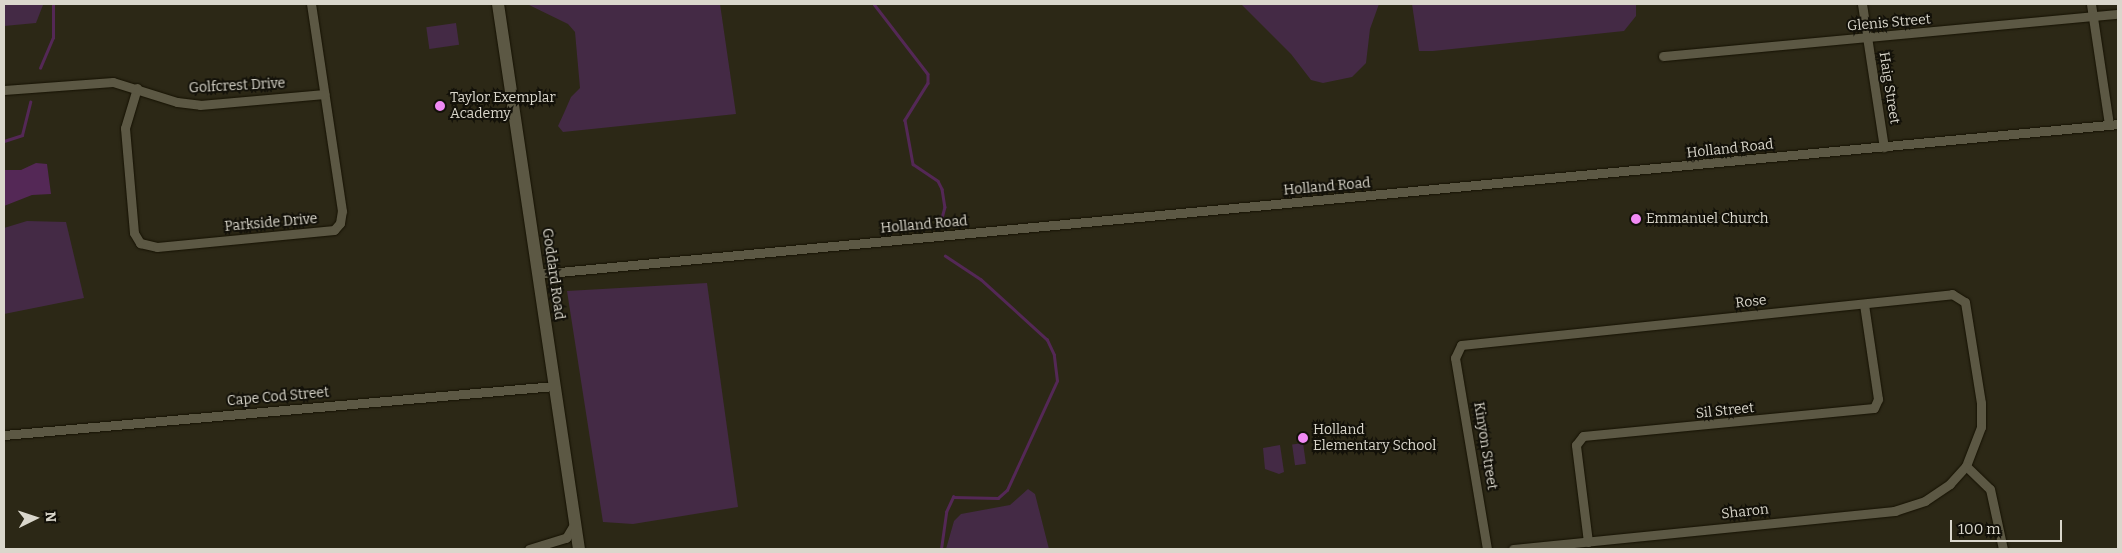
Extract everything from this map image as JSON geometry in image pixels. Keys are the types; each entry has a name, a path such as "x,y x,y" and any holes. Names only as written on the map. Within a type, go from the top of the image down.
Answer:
{"main road":[{"name":"Goddard Road","path":"498,4 579,549"}],"street":[{"name":"Parkside Drive","path":"137,88 125,128 130,198 136,238 150,248 329,232 337,227 342,211 311,4"},
{"name":"Haig Street","path":"1862,4 1884,147"},
{"path":"2091,4 2113,124"},
{"name":"Glenis Street","path":"1663,56 1867,39 2118,14"},
{"name":"Golfcrest Drive","path":"4,90 102,81 137,88 191,105 325,94"},
{"name":"Holland Road","path":"538,274 2113,124"},
{"name":"Rose","path":"1458,347 1464,343 1952,294 1962,298 1978,381 1981,427 1966,466"},
{"name":"Sil Street","path":"1588,542 1576,445 1583,436 1874,408 1878,399 1864,304"},
{"name":"Kinyon Street","path":"1458,347 1455,358 1487,549"},
{"name":"Cape Cod Street","path":"4,435 554,386"},
{"path":"1966,466 1990,489 2003,549"},
{"name":"Sharon","path":"1513,549 1895,511 1937,494 1966,466"},
{"path":"529,549 566,538 575,523"}],"shaded area":[{"path":"4,4 43,5 36,23 4,26"},
{"path":"527,4 720,4 736,114 563,132 558,126 571,97 580,88 575,32 568,24"},
{"path":"1241,4 1379,4 1370,29 1366,63 1352,77 1323,83 1311,80 1291,54"},
{"path":"1412,4 1636,4 1636,16 1624,31 1419,51"},
{"path":"456,23 459,45 429,49 426,27"},
{"path":"36,163 47,164 51,194 32,195 4,206 4,170 21,170"},
{"path":"27,221 66,222 84,298 4,314 4,228"},
{"path":"707,283 738,507 633,524 603,522 567,291"},
{"path":"1303,443 1306,464 1295,465 1292,445"},
{"path":"1280,445 1284,472 1279,474 1265,469 1263,448"},
{"path":"1028,489 1035,494 1049,549 946,549 954,521 961,514 1010,505"}],"waterway":[{"path":"40,68 53,38 53,4"},
{"path":"874,4 928,74 928,83 905,120 913,164 938,181 942,189 945,207 941,222"},
{"path":"4,141 22,135 30,102"},
{"path":"941,549 946,512 953,497 998,498 1007,490 1057,381 1054,355 1047,340 981,280 945,256"}],"place":[{"name":"Taylor Exemplar Academy","path":"440,106"},
{"name":"Emmanuel Church","path":"1636,219"},
{"name":"Holland Elementary School","path":"1303,438"}]}
